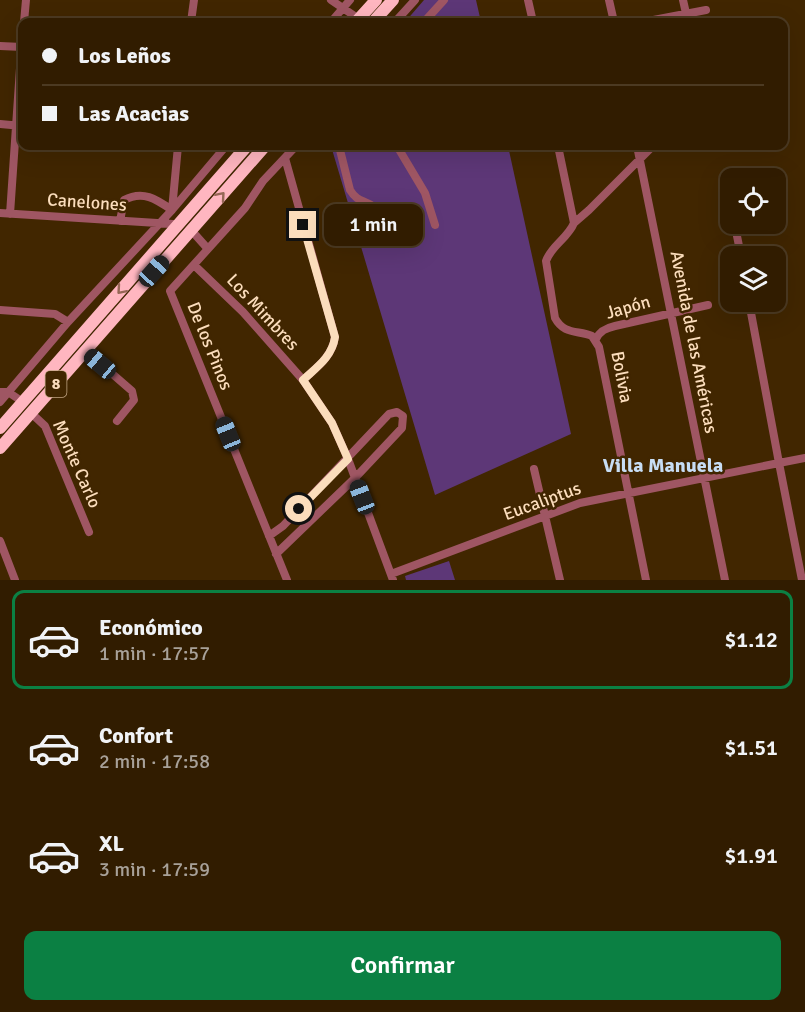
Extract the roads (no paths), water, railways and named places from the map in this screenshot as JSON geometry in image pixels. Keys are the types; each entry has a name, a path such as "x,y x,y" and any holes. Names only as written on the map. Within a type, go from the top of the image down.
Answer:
{"highway":[{"path":"361,18 376,0"},
{"path":"377,18 393,0"},
{"name":"8","path":"0,428 173,227 244,150"},
{"name":"8","path":"0,448 261,150"}],"street":[{"path":"24,18 26,0"},
{"path":"192,18 194,0"},
{"path":"331,0 347,4 356,18"},
{"path":"399,18 415,0"},
{"path":"428,18 444,0"},
{"path":"528,0 531,18"},
{"path":"609,0 613,18"},
{"path":"683,0 687,18"},
{"path":"335,18 347,4"},
{"path":"689,18 706,10"},
{"path":"0,46 18,47"},
{"path":"0,124 18,126"},
{"path":"5,214 18,138"},
{"path":"178,150 172,210 173,227 182,240"},
{"path":"0,402 4,392 172,210 223,150"},
{"path":"194,265 245,208 263,181 292,150"},
{"path":"340,150 350,190 354,197 374,207 385,220 396,224"},
{"path":"401,150 425,193 435,225"},
{"path":"559,150 574,223"},
{"name":"Avenida de las Américas","path":"638,150 725,580"},
{"name":"Bolivia","path":"646,580 599,347 596,339 586,333 565,330 558,324 555,318 546,261 548,254 571,231 574,223 649,150"},
{"path":"285,158 335,337 328,357 303,380"},
{"path":"207,168 218,179"},
{"path":"120,221 124,200 130,196 152,196 172,210"},
{"name":"Canelones","path":"5,214 159,223 173,227"},
{"path":"191,230 208,249"},
{"name":"De los Pinos","path":"194,265 170,291 287,580"},
{"name":"Los Mimbres","path":"194,265 243,312 303,380 332,423 348,459 392,577"},
{"name":"Japón","path":"596,339 606,329 708,305"},
{"path":"0,310 55,314 68,322"},
{"path":"751,312 802,580"},
{"path":"86,351 134,395 135,400 117,421"},
{"path":"4,392 23,402"},
{"name":"Monte Carlo","path":"31,412 45,426 89,532"},
{"path":"269,536 283,526 389,414 397,412 403,416 402,428 355,478 276,554"},
{"name":"Eucaliptus","path":"392,577 580,503 805,458"},
{"path":"534,469 560,580"},
{"path":"0,541 15,580"}],"district":[{"name":"Villa Manuela","path":"663,465"}]}
